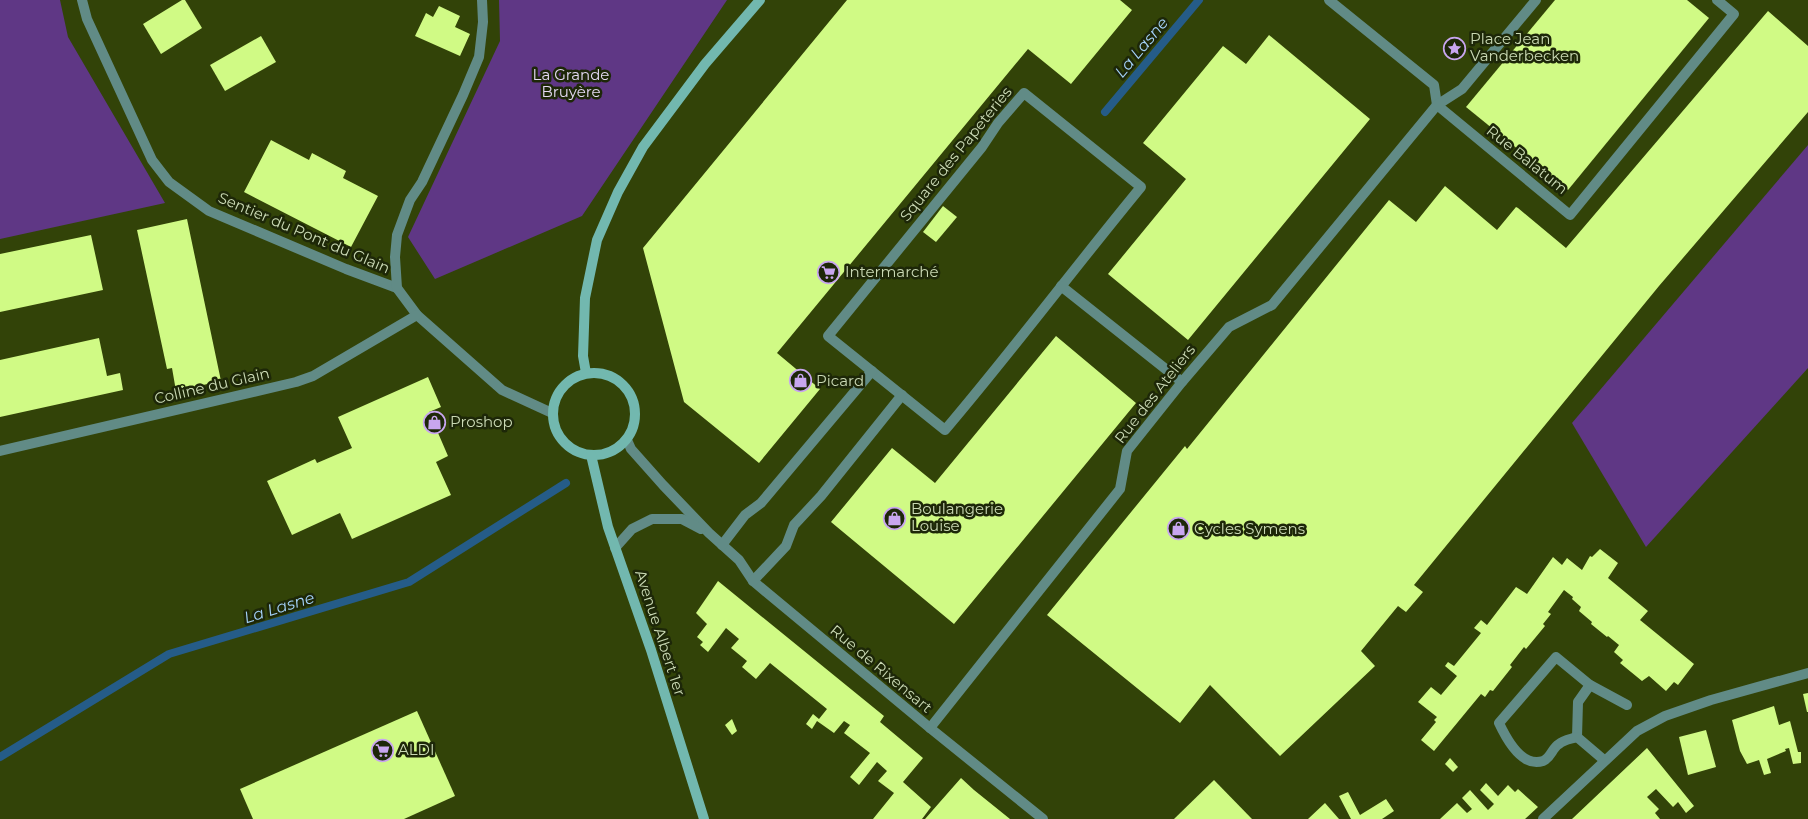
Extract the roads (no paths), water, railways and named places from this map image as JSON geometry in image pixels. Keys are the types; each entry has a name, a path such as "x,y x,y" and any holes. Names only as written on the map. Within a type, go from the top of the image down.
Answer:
{"main road":[{"path":"586,373 583,356 585,298 597,240 618,192 643,147 706,64 760,0"},
{"path":"586,373 606,374 624,384 634,401 637,413 635,427 627,440 617,449 604,454 591,455 576,451 564,442 555,429 552,414 555,399 562,387 573,378 586,373"},
{"name":"Avenue Albert 1er","path":"591,455 600,499 615,548 651,650 704,819"}],"street":[{"name":"Sentier du Pont du Glain","path":"82,0 88,19 152,160 169,182 209,211 346,270 398,288"},
{"path":"482,0 483,22 479,57 464,95 422,182 410,200 397,236 395,257 398,288 417,315 502,390 552,414"},
{"path":"1329,0 1434,85 1437,105 1462,89 1536,0"},
{"name":"Rue Balatum","path":"1437,105 1570,214 1734,14 1717,0"},
{"name":"Square des Papeteries","path":"1024,93 1141,187 1062,286 945,430 828,336 1024,93"},
{"name":"Rue des Ateliers","path":"930,728 1120,489 1127,452 1182,382 1229,327 1272,305 1437,105"},
{"path":"1062,286 1182,382"},
{"name":"Colline du Glain","path":"0,451 296,382 313,376 417,315"},
{"path":"722,544 745,515 761,503 872,371"},
{"path":"753,581 786,546 794,525 821,496 902,395"},
{"name":"Rue de Rixensart","path":"627,440 631,448 663,485 709,533 739,560 753,581 1043,819"},
{"name":"Rue de Rixensart","path":"615,548 632,529 652,519 682,519 709,533"},
{"path":"1577,737 1559,743 1543,761 1530,761 1524,758 1506,740 1499,723 1556,657 1590,685 1627,704"},
{"path":"1543,819 1637,731 1665,716 1711,700 1808,673"},
{"path":"1577,737 1578,702 1590,685"},
{"path":"1577,737 1604,760"}],"waterway":[{"name":"La Lasne","path":"1105,112 1199,0"},
{"name":"La Lasne","path":"0,757 169,654 409,582 566,483"}],"place":[{"name":"Place Jean Vanderbecken","path":"1454,48"},
{"name":"Intermarché","path":"829,272"},
{"name":"Picard","path":"800,381"},
{"name":"Proshop","path":"434,422"},
{"name":"Boulangerie Louise","path":"895,518"},
{"name":"Cycles Symens","path":"1178,529"},
{"name":"ALDI","path":"382,750"}],"park label":[{"name":"La Grande Bruyère","path":"571,84"}]}
